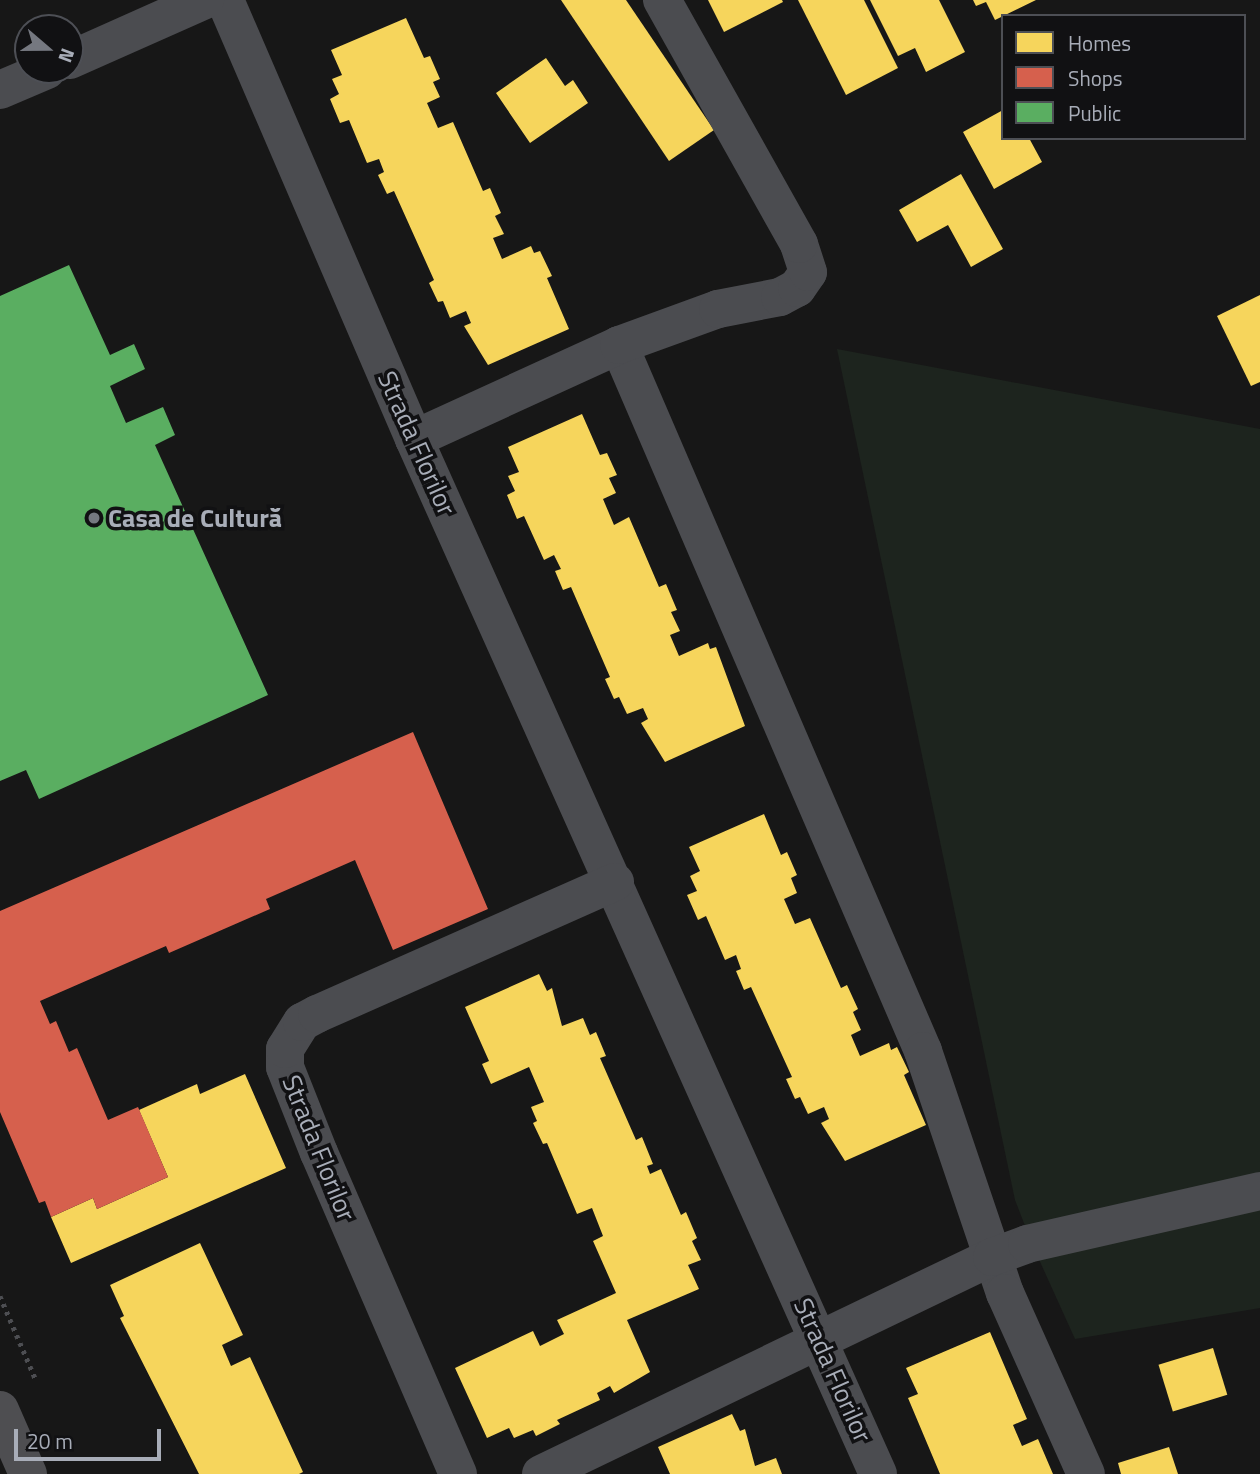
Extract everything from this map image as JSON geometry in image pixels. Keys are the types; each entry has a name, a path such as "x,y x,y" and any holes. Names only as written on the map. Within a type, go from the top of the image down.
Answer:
{"highway":[{"path":"0,1410 27,1474"}],"street":[{"path":"84,54 205,0"},
{"name":"Strada Florilor","path":"225,0 414,439 820,1339 878,1474"},
{"path":"414,439 619,345 718,309 780,298 797,288 808,272 799,244 662,0"},
{"path":"619,345 923,1051 992,1257 1086,1474"},
{"name":"Strada Florilor","path":"458,1474 319,1153 285,1067 285,1049 302,1022 317,1014 615,882"},
{"path":"541,1474 992,1257 1027,1244 1260,1191"}],"shaded area":[{"path":"837,349 1260,429 1260,1308 1075,1339 1032,1244 1015,1200"}],"building: Homes":[{"path":"561,0 626,0 714,130 669,161"},
{"path":"708,0 782,0 783,2 724,32"},
{"path":"798,0 864,0 898,68 846,95"},
{"path":"870,0 939,0 965,52 926,72 915,48 898,56"},
{"path":"973,0 1036,0 1007,14 1001,14 1001,17 995,20 986,2 976,6"},
{"path":"406,18 424,58 430,56 440,79 433,82 440,97 427,103 438,128 453,122 483,191 490,188 501,213 495,216 504,234 493,238 502,259 531,246 534,253 540,251 552,276 547,278 569,329 488,365 464,326 471,323 466,311 450,318 443,301 438,302 429,283 434,280 394,191 387,194 378,175 384,172 379,159 367,163 349,120 340,123 330,99 339,94 332,79 342,75 331,50"},
{"path":"546,58 565,86 573,80 588,103 530,143 496,93"},
{"path":"1001,111 1001,140 1030,140 1042,162 994,189 963,132"},
{"path":"961,174 1003,249 971,267 948,225 917,242 899,210"},
{"path":"1260,295 1260,382 1251,386 1217,316"},
{"path":"582,414 600,455 607,453 617,475 609,478 616,493 603,499 614,525 629,517 659,587 666,584 677,610 671,612 680,631 670,635 679,656 708,643 710,649 716,647 745,726 665,762 641,723 648,719 643,708 627,714 619,697 614,699 605,679 610,677 571,587 563,590 555,571 561,569 554,555 544,560 524,516 517,519 507,495 515,491 508,476 519,472 508,447"},
{"path":"764,814 781,855 787,852 797,875 791,878 797,893 784,899 795,924 810,918 841,988 847,985 858,1009 853,1012 861,1030 851,1035 860,1056 889,1043 891,1050 897,1047 909,1072 904,1075 926,1125 845,1161 821,1123 829,1119 824,1107 808,1114 800,1097 795,1099 786,1079 792,1077 751,987 744,990 736,971 741,969 736,955 725,960 706,916 698,920 687,895 697,891 690,876 700,871 689,847"},
{"path":"539,974 547,991 552,988 562,1026 583,1018 590,1035 596,1032 606,1056 600,1058 636,1140 642,1137 653,1164 647,1166 650,1174 661,1169 681,1215 686,1212 697,1238 692,1241 701,1260 688,1265 699,1289 627,1320 650,1372 614,1393 610,1386 597,1393 600,1400 557,1420 560,1424 536,1436 533,1430 514,1438 509,1428 487,1438 455,1368 533,1331 540,1346 564,1334 557,1320 616,1293 593,1241 603,1236 592,1208 577,1214 547,1143 543,1144 533,1123 537,1121 531,1107 544,1102 529,1067 491,1084 482,1064 489,1061 465,1007"},
{"path":"245,1074 286,1168 71,1263 51,1217 93,1198 97,1209 168,1177 139,1110 197,1084 200,1094"},
{"path":"200,1243 243,1335 222,1345 231,1366 250,1357 303,1472 299,1474 199,1474 120,1318 124,1316 110,1285"},
{"path":"990,1332 1027,1419 1013,1425 1022,1446 1038,1439 1053,1474 940,1474 908,1398 918,1394 906,1368"},
{"path":"1213,1348 1227,1395 1173,1412 1158,1365"},
{"path":"732,1414 740,1431 745,1429 755,1466 776,1458 782,1474 670,1474 658,1447"},
{"path":"1169,1447 1178,1474 1121,1474 1118,1463"}],"building: Shops":[{"path":"413,732 488,909 393,950 355,860 266,899 270,909 169,953 166,946 40,1001 50,1024 56,1021 69,1052 77,1048 108,1120 138,1107 168,1177 97,1209 93,1198 51,1217 45,1201 39,1203 0,1112 0,911"}],"building: Public":[{"name":"Casa de Cultură","path":"69,265 110,355 134,344 145,369 110,386 126,423 163,407 175,435 155,445 268,695 39,799 26,770 0,781 0,296"}],"place":[{"name":"Casa de Cultură","path":"94,518"}]}
